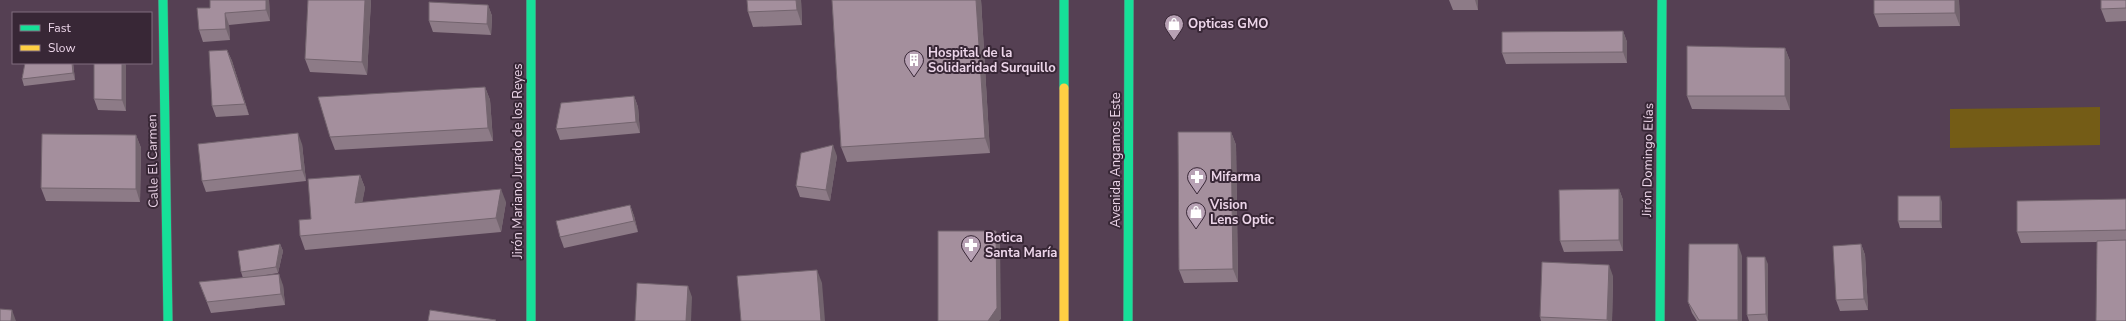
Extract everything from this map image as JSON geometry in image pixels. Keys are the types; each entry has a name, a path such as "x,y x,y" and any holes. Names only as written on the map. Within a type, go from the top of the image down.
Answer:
{"street":[{"name":"Calle El Carmen","path":"163,0 168,321"},
{"name":"Jirón Mariano Jurado de los Reyes","path":"531,0 531,321"},
{"path":"1064,0 1064,321"},
{"name":"Avenida Angamos Este","path":"1128,321 1129,0"},
{"name":"Jirón Domingo Elías","path":"1660,321 1662,0"}],"shaded area":[{"path":"2100,107 2100,145 1950,148 1950,109"}],"building":[{"path":"210,0 266,0 266,10 225,13 226,29 199,30 197,8 210,8"},
{"path":"308,0 365,0 362,62 305,59"},
{"path":"747,0 796,0 797,10 748,12"},
{"name":"Hospital de la Solidaridad Surquillo","path":"832,0 976,0 985,138 841,147"},
{"path":"1874,0 1955,0 1955,13 1874,14"},
{"path":"2101,0 2126,0 2126,8 2101,9"},
{"path":"429,2 488,5 487,24 429,21"},
{"path":"1623,31 1623,52 1502,53 1502,32"},
{"path":"1687,46 1785,48 1785,96 1687,96"},
{"path":"227,50 245,104 212,106 209,51"},
{"path":"25,64 72,64 73,73 22,79"},
{"path":"94,64 122,64 122,100 94,99"},
{"path":"485,87 488,128 330,137 318,97"},
{"path":"634,96 636,122 556,129 561,103"},
{"path":"1178,132 1231,132 1233,269 1179,270"},
{"path":"298,133 302,170 202,181 198,144"},
{"path":"42,134 136,135 136,189 41,188"},
{"path":"833,145 826,190 796,186 801,153"},
{"path":"360,175 355,203 501,189 496,218 300,236 299,220 311,219 308,179"},
{"path":"1619,189 1619,240 1560,241 1559,190"},
{"path":"1898,196 1940,196 1940,221 1898,221"},
{"path":"2126,199 2126,230 2017,232 2017,201"},
{"path":"630,205 634,221 560,237 556,221"},
{"path":"938,231 996,231 997,308 988,321 938,321"},
{"path":"2126,240 2126,321 2096,321 2097,241"},
{"path":"280,244 276,267 241,272 238,251"},
{"path":"1689,244 1738,244 1738,320 1699,320 1688,302"},
{"path":"1861,244 1864,299 1836,300 1833,246"},
{"path":"1747,257 1765,257 1766,314 1747,315"},
{"path":"1542,262 1609,265 1607,320 1540,317"},
{"path":"817,270 821,321 741,321 737,276"},
{"path":"279,274 281,294 207,302 199,282"},
{"path":"637,283 688,286 686,321 635,321"},
{"path":"0,309 12,310 11,321 0,321"},
{"path":"430,310 496,320 428,321"}],"traffic: fast":[{"path":"163,0 168,321"},
{"path":"531,0 531,321"},
{"path":"1064,0 1064,88"},
{"path":"1128,321 1129,0"},
{"path":"1660,321 1662,0"}],"traffic: slow":[{"path":"1064,88 1064,321"}],"place":[{"name":"Opticas GMO","path":"1174,41"},
{"name":"Hospital de la Solidaridad Surquillo","path":"914,77"},
{"name":"Mifarma","path":"1197,194"},
{"name":"Vision Lens Optic","path":"1196,229"},
{"name":"Botica Santa María","path":"971,262"}]}
